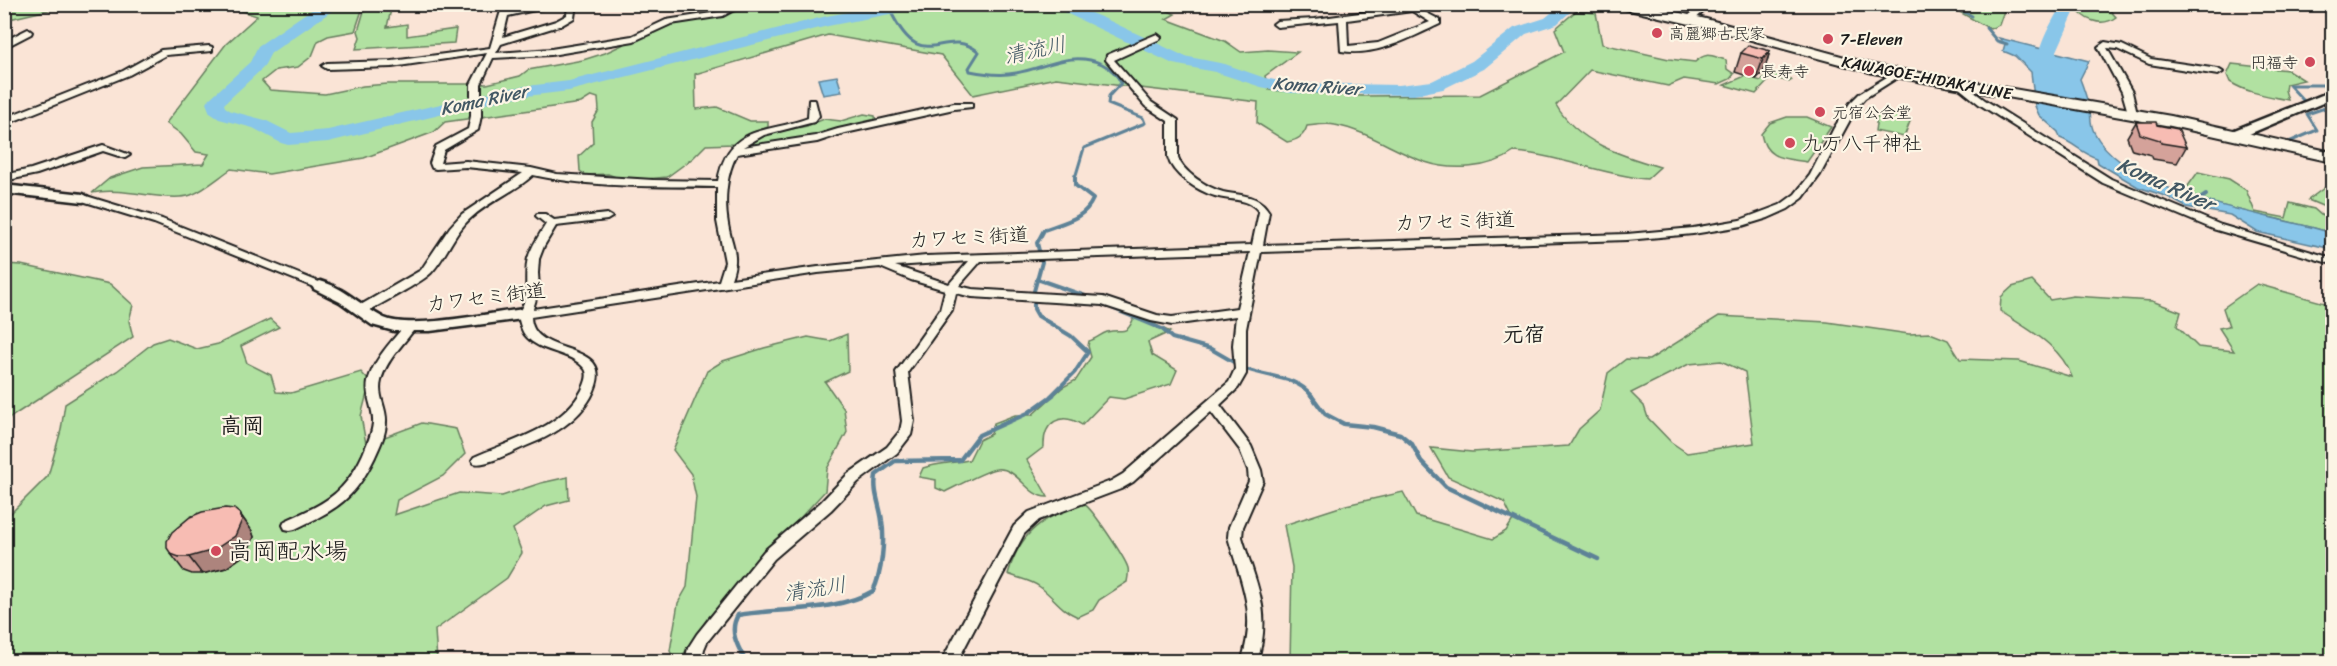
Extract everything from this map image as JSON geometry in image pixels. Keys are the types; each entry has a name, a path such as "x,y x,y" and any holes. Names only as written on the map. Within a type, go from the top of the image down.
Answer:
{"main road":[{"name":"KAWAGOE-HIDAKA LINE","path":"1621,4 1690,19 1836,60 1898,74 2237,134 2332,157"}],"street":[{"path":"558,4 506,9 492,50 476,86 476,116 473,130 440,148 436,166 466,164 531,171 557,177 652,183 723,184"},
{"path":"492,50 572,16 572,4"},
{"path":"327,66 392,64 492,50 551,52 634,38 669,22 720,14 741,4"},
{"path":"1277,24 1415,10 1448,4"},
{"path":"1690,19 1708,4"},
{"path":"1343,18 1344,49 1354,50 1394,42 1437,22 1415,10"},
{"path":"4,45 28,32"},
{"path":"949,662 1019,530 1034,516 1116,485 1128,478 1234,385 1243,365 1239,344 1258,248 1263,208 1252,200 1214,192 1178,168 1173,160 1173,120 1146,102 1140,92 1110,60 1116,55 1157,37"},
{"path":"2132,114 2127,92 2102,47 2105,45 2119,47 2149,61 2218,72"},
{"path":"4,122 126,73 164,52 209,49"},
{"name":"カワセミ街道","path":"4,189 82,198 158,221 320,286 346,298 385,324 410,327 452,324 879,263 1048,254 1627,237 1677,233 1747,221 1773,212 1798,197 1815,175 1853,104 1898,74"},
{"path":"1961,85 1982,102 2107,181 2217,227 2332,261"},
{"path":"2237,134 2331,97"},
{"path":"724,284 730,262 722,223 723,184 726,168 736,150 745,140 757,134 811,120 814,116 812,102"},
{"path":"736,150 817,139 838,132 954,106 969,105"},
{"path":"4,178 33,172 103,148 125,155"},
{"path":"363,309 424,272 433,264 453,230 465,216 521,181 531,171"},
{"path":"541,216 552,223 607,217"},
{"path":"479,460 516,446 562,422 588,392 593,379 592,369 582,359 540,343 524,322 523,314 532,295 534,255 552,223"},
{"path":"693,662 696,648 702,638 769,555 826,506 853,478 891,450 906,432 908,420 902,372 946,310 951,288 978,257"},
{"path":"879,263 902,274 951,288 972,292 1103,301 1147,316 1172,321 1244,311"},
{"path":"290,525 338,501 348,494 360,476 379,429 380,418 373,391 376,378 394,347 410,327"},
{"path":"1212,404 1248,453 1256,474 1256,481 1236,527 1235,537 1256,602 1258,617 1258,636 1249,662"}],"green space":[{"path":"5,4 70,4 70,5 5,20"},
{"path":"835,4 1156,5 1175,14 1166,19 1225,41 1241,52 1268,50 1298,52 1265,76 1269,90 1362,96 1480,95 1564,52 1555,29 1576,11 1596,13 1602,44 1669,59 1695,62 1706,55 1713,56 1726,60 1727,69 1734,74 1730,79 1719,84 1684,79 1668,86 1590,70 1556,105 1565,118 1588,138 1616,152 1660,167 1647,179 1614,174 1548,157 1514,152 1482,165 1447,167 1425,162 1369,136 1332,124 1307,126 1300,137 1287,142 1257,123 1258,102 1056,78 973,95 941,55 828,35 695,74 696,109 717,107 750,121 768,121 768,127 733,144 706,145 693,158 667,177 626,181 608,174 586,175 580,171 579,156 593,143 592,122 599,110 598,98 592,96 581,103 445,122 434,132 364,158 269,174 231,169 201,190 182,197 117,191 92,193 110,178 143,167 203,164 209,154 196,152 181,134 166,123 226,44 257,16 235,9 237,5 392,5 387,27 407,24 407,36 456,29 454,43 356,49 364,11 370,10 362,10 355,31 328,36 318,41 312,56 298,67 276,70 262,81 270,90 325,94 363,86 388,84 487,84 520,76 528,70 583,60 605,53 669,23 761,7 826,8"},
{"path":"1947,5 2006,5 1999,25 1990,29"},
{"path":"2074,5 2105,5 2116,17 2105,22 2093,21 2082,15"},
{"path":"2232,64 2288,70 2304,80 2286,84 2288,100 2244,89 2230,82 2227,75"},
{"path":"1769,72 1792,80 1789,82 1772,77 1756,94 1724,85 1745,76 1761,81"},
{"path":"1883,111 1911,119 1904,137 1875,131 1877,117"},
{"path":"864,114 875,116 876,122 816,137 744,147 750,140 762,135 807,126 824,119 841,121"},
{"path":"1787,117 1807,117 1831,127 1807,162 1777,156 1763,143 1761,134 1770,123"},
{"path":"2198,172 2229,179 2246,190 2255,212 2286,218 2290,203 2314,209 2321,215 2332,219 2332,233 2201,200 2183,193"},
{"path":"2332,182 2332,210 2308,200"},
{"path":"5,264 21,265 110,284 133,305 129,321 133,337 5,421"},
{"path":"2032,281 2050,300 2073,296 2152,301 2181,312 2177,326 2198,347 2234,351 2219,328 2229,326 2223,308 2257,284 2332,305 2332,661 1290,661 1292,567 1284,525 1346,505 1403,492 1416,516 1493,539 1506,531 1513,520 1504,502 1448,477 1431,448 1472,452 1569,446 1579,429 1600,410 1608,373 1626,359 1649,360 1719,316 1827,322 1909,334 1930,333 1948,340 1960,359 2019,361 2072,377 2067,366 2052,347 2000,311 2001,297 2012,287","holes":["1721,361 1745,372 1754,443 1687,453 1671,442 1648,418 1644,406 1631,393 1689,364"]},
{"path":"1134,317 1142,318 1170,332 1148,342 1152,355 1177,370 1171,384 1124,399 1109,397 1082,425 1067,419 1060,419 1050,425 1044,438 1044,447 1027,460 1048,497 1034,493 1017,477 1004,469 986,472 945,492 936,488 936,480 919,477 923,468 969,460 979,440 991,434 994,423 1015,415 1032,415 1063,387 1076,380 1091,357 1089,341 1107,332 1126,329"},
{"path":"270,319 279,327 241,346 247,363 271,375 276,392 291,393 361,372 370,382 361,416 366,444 422,423 456,429 465,454 443,476 397,500 394,515 459,493 502,496 568,477 569,500 546,506 513,529 522,553 507,578 435,630 437,661 5,662 5,519 48,476 61,430 65,404 117,371 153,343 168,338 197,349 218,344"},
{"path":"847,334 848,371 825,382 844,409 847,432 827,469 825,491 707,619 679,661 675,661 670,651 678,603 687,587 696,497 691,474 673,450 707,371 723,361 764,348 808,337 830,341"},
{"path":"1084,504 1115,544 1126,563 1128,573 1127,582 1099,600 1093,610 1078,617 1036,585 1008,574 1019,547 1036,527 1057,514"}],"water":[{"path":"1999,38 2089,61 2080,79 2094,132 2111,154 2136,172 2167,187 2201,199 2332,233 2332,249 2257,232 2230,215 2186,207 2168,197 2138,187 2098,163 2097,158 2060,138 2058,132 2039,115 2035,106 2031,72 2015,56 2003,51 2005,44"},
{"path":"837,76 842,92 823,95 818,79"}],"building":[{"path":"1749,45 1770,51 1763,59 1741,53"},
{"path":"2136,122 2156,122 2157,125 2178,129 2186,147 2161,143 2160,140 2140,134"},
{"path":"225,508 234,509 240,514 242,520 235,536 214,550 189,557 171,554 167,548 167,541 172,532 190,517 202,512"}],"waterway":[{"name":"Koma River","path":"335,4 309,18 264,50 257,64 215,103 216,109 225,115 259,124 288,139 328,136 510,93 569,86 827,21 916,4"},
{"name":"Koma River","path":"1054,4 1102,23 1179,60 1219,68 1261,82 1290,88 1399,90 1414,90 1437,85 1461,74 1478,65 1520,31 1551,21 1572,4"},
{"path":"1949,4 1972,16"},
{"name":"Koma River","path":"2048,81 2046,71 2048,51 2055,31 2070,4"},
{"name":"清流川","path":"890,10 902,30 913,42 923,46 954,43 966,45 979,52 969,68 970,71 1010,74 1069,59 1091,60 1108,67 1121,83 1109,96 1108,104 1143,118 1145,123 1084,148 1075,178"},
{"path":"1986,28 1997,41 2007,44"},
{"path":"2304,101 2289,85 2332,85"},
{"path":"2289,142 2317,130 2307,114 2325,108"},
{"name":"清流川","path":"1037,279 1042,262 1037,243 1044,230 1079,216 1093,199 1075,185 1075,178"},
{"path":"2197,201 2206,195"},
{"path":"1037,279 1091,298"},
{"name":"清流川","path":"1037,279 1034,291 1034,309 1038,316 1071,336 1088,352 1075,372 1051,396"},
{"path":"1102,304 1162,329 1172,338 1211,349 1237,364"},
{"path":"1243,368 1298,384 1312,396"},
{"name":"清流川","path":"746,662 737,645 734,633 738,615 843,603 873,591 881,566 883,538 875,487 876,475 895,461 960,460 979,435 1028,413 1053,395"},
{"path":"1311,395 1325,414 1344,424 1373,427 1400,434 1412,444 1421,461 1446,487 1598,559"}],"place":[{"name":"高麗郷古民家","path":"1657,33"},
{"name":"7-Eleven","path":"1828,39"},
{"name":"円福寺","path":"2310,62"},
{"name":"長寿寺","path":"1749,71"},
{"name":"元宿公会堂","path":"1820,112"},
{"name":"九万八千神社","path":"1790,143"},
{"name":"高岡配水場","path":"216,551"}],"district":[{"name":"元宿","path":"1524,334"},
{"name":"高岡","path":"242,425"}]}
